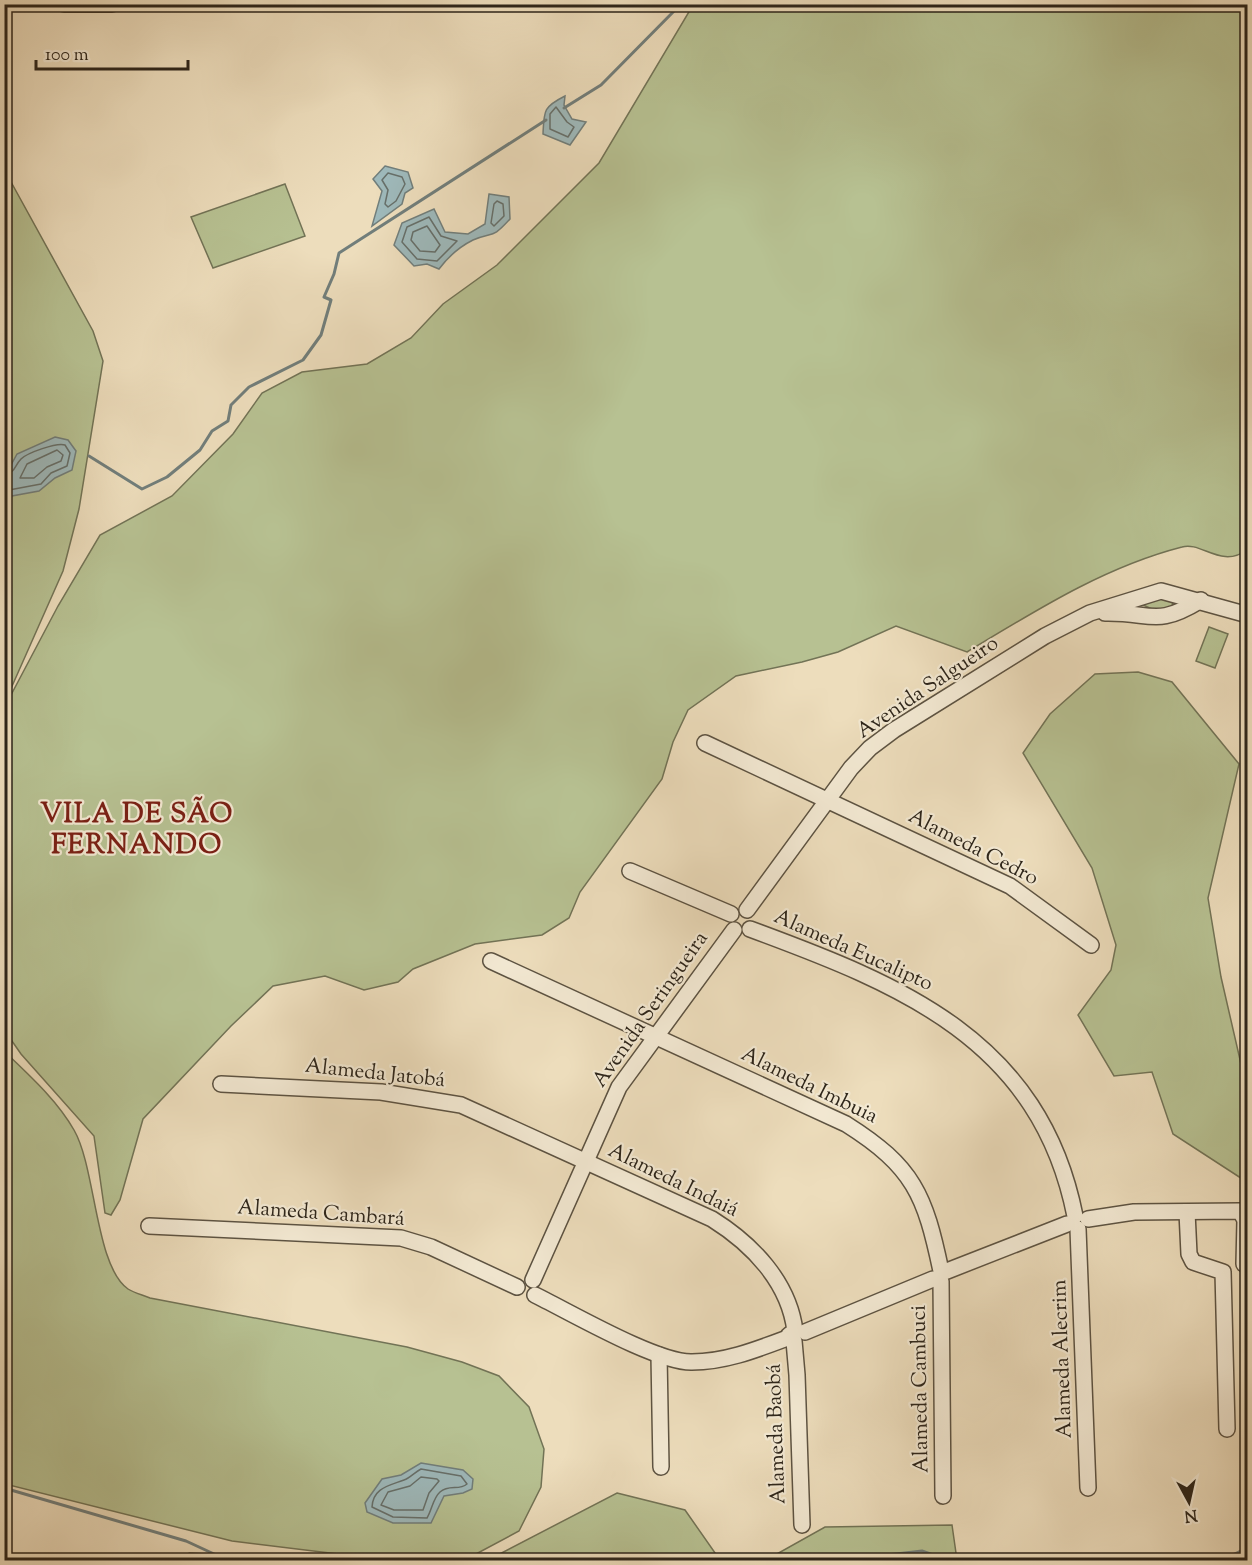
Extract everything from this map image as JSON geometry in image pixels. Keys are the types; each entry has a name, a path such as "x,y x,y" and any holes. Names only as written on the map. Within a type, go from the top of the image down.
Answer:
{"street":[{"path":"64,4 112,4"},
{"name":"Avenida Salgueiro","path":"747,910 851,768 870,748 894,730 1045,636 1090,613 1161,591 1201,600"},
{"path":"1180,596 1180,613"},
{"path":"1137,598 1140,615"},
{"path":"1201,600 1248,615"},
{"name":"Avenida Salgueiro","path":"1090,613 1140,615 1159,619 1180,613 1201,600"},
{"name":"Alameda Cedro","path":"705,743 1010,886 1090,945"},
{"path":"630,871 731,914"},
{"path":"737,909 747,910 753,918 750,929 743,933 734,930 729,921 731,914 737,909"},
{"name":"Alameda Eucalipto","path":"750,929 813,952 912,997 941,1015 992,1055 1013,1078 1039,1118 1065,1175 1077,1222"},
{"name":"Avenida Seringueira","path":"534,1288 584,1162 619,1087 734,930"},
{"name":"Alameda Imbuia","path":"491,961 654,1038 846,1124 881,1146 919,1194 928,1217 941,1275"},
{"name":"Alameda Jatobá","path":"220,1084 381,1092 461,1105 584,1162"},
{"name":"Alameda Indaiá","path":"584,1162 712,1219 737,1235 762,1261 781,1290 791,1310 796,1335"},
{"path":"534,1288 659,1355 689,1362 717,1360 796,1335 1077,1222 1134,1212 1240,1211 1245,1220 1244,1264"},
{"path":"1187,1212 1189,1254 1192,1262 1223,1272 1227,1429"},
{"name":"Alameda Alecrim","path":"1077,1222 1088,1488"},
{"name":"Alameda Cambará","path":"149,1226 401,1238 431,1247 517,1287 523,1280 534,1288"},
{"name":"Alameda Cambuci","path":"941,1275 943,1496"},
{"name":"Alameda Baobá","path":"796,1335 802,1525"},
{"path":"659,1355 661,1467"}],"green space":[{"path":"693,5 1247,5 1247,550 1229,557 1189,546 1125,566 1071,592 967,652 896,626 838,652 736,676 688,710 673,742 662,779 580,892 569,918 542,935 475,944 413,969 398,982 364,990 325,976 273,986 231,1026 143,1119 120,1200 111,1215 105,1213 94,1136 21,1054 5,1031 4,717 11,695 58,606 100,535 172,496 233,434 262,393 302,372 367,364 411,338 443,304 497,265 599,163"},
{"path":"5,171 93,331 103,361 79,509 63,571 5,702"},
{"path":"285,184 305,236 213,268 191,217"},
{"path":"1155,597 1170,599 1173,604 1170,608 1152,609 1143,605 1146,599"},
{"path":"1209,627 1228,634 1215,668 1196,661"},
{"path":"1138,672 1172,682 1239,764 1208,898 1221,977 1244,1077 1247,1079 1247,1182 1173,1134 1152,1072 1114,1076 1078,1015 1111,970 1116,945 1092,868 1023,753 1050,714 1095,674"},
{"path":"4,1051 51,1098 74,1130 87,1168 102,1239 109,1260 117,1277 128,1289 150,1298 407,1347 462,1362 499,1376 529,1407 544,1449 541,1487 519,1531 476,1554 433,1560 379,1559 232,1541 5,1484"},
{"path":"617,1493 685,1510 720,1560 488,1560"},
{"path":"952,1525 957,1560 766,1560 825,1527"},
{"path":"190,1553 299,1560 196,1560"}],"water":[{"path":"565,96 564,105 572,119 586,122 570,145 543,134 546,110 552,103"},
{"path":"385,166 408,172 413,188 405,193 402,204 372,226 382,191 373,179"},
{"path":"489,194 509,197 510,219 495,232 463,246 439,269 427,264 414,266 394,245 402,223 434,209 445,232 468,234 485,224"},
{"path":"55,437 68,440 76,451 72,470 55,478 39,491 12,496 5,511 5,469 11,465 17,454"},
{"path":"421,1463 463,1470 473,1479 472,1489 444,1496 431,1523 393,1523 367,1512 365,1503 382,1479 401,1475"}],"waterway":[{"path":"564,108 601,85 681,4"},
{"path":"89,456 142,489 167,477 200,450 212,431 228,421 231,405 249,387 303,360 321,335 331,300 324,297 334,274 339,253 546,120"},
{"path":"4,1488 186,1541 227,1560"},
{"path":"1181,1560 1225,1557 1241,1551 1248,1545"},
{"path":"845,1560 922,1551 947,1560"},
{"path":"550,1560 563,1556 592,1560"}],"district":[{"name":"VILA DE SÃO FERNANDO","path":"137,830"}]}
